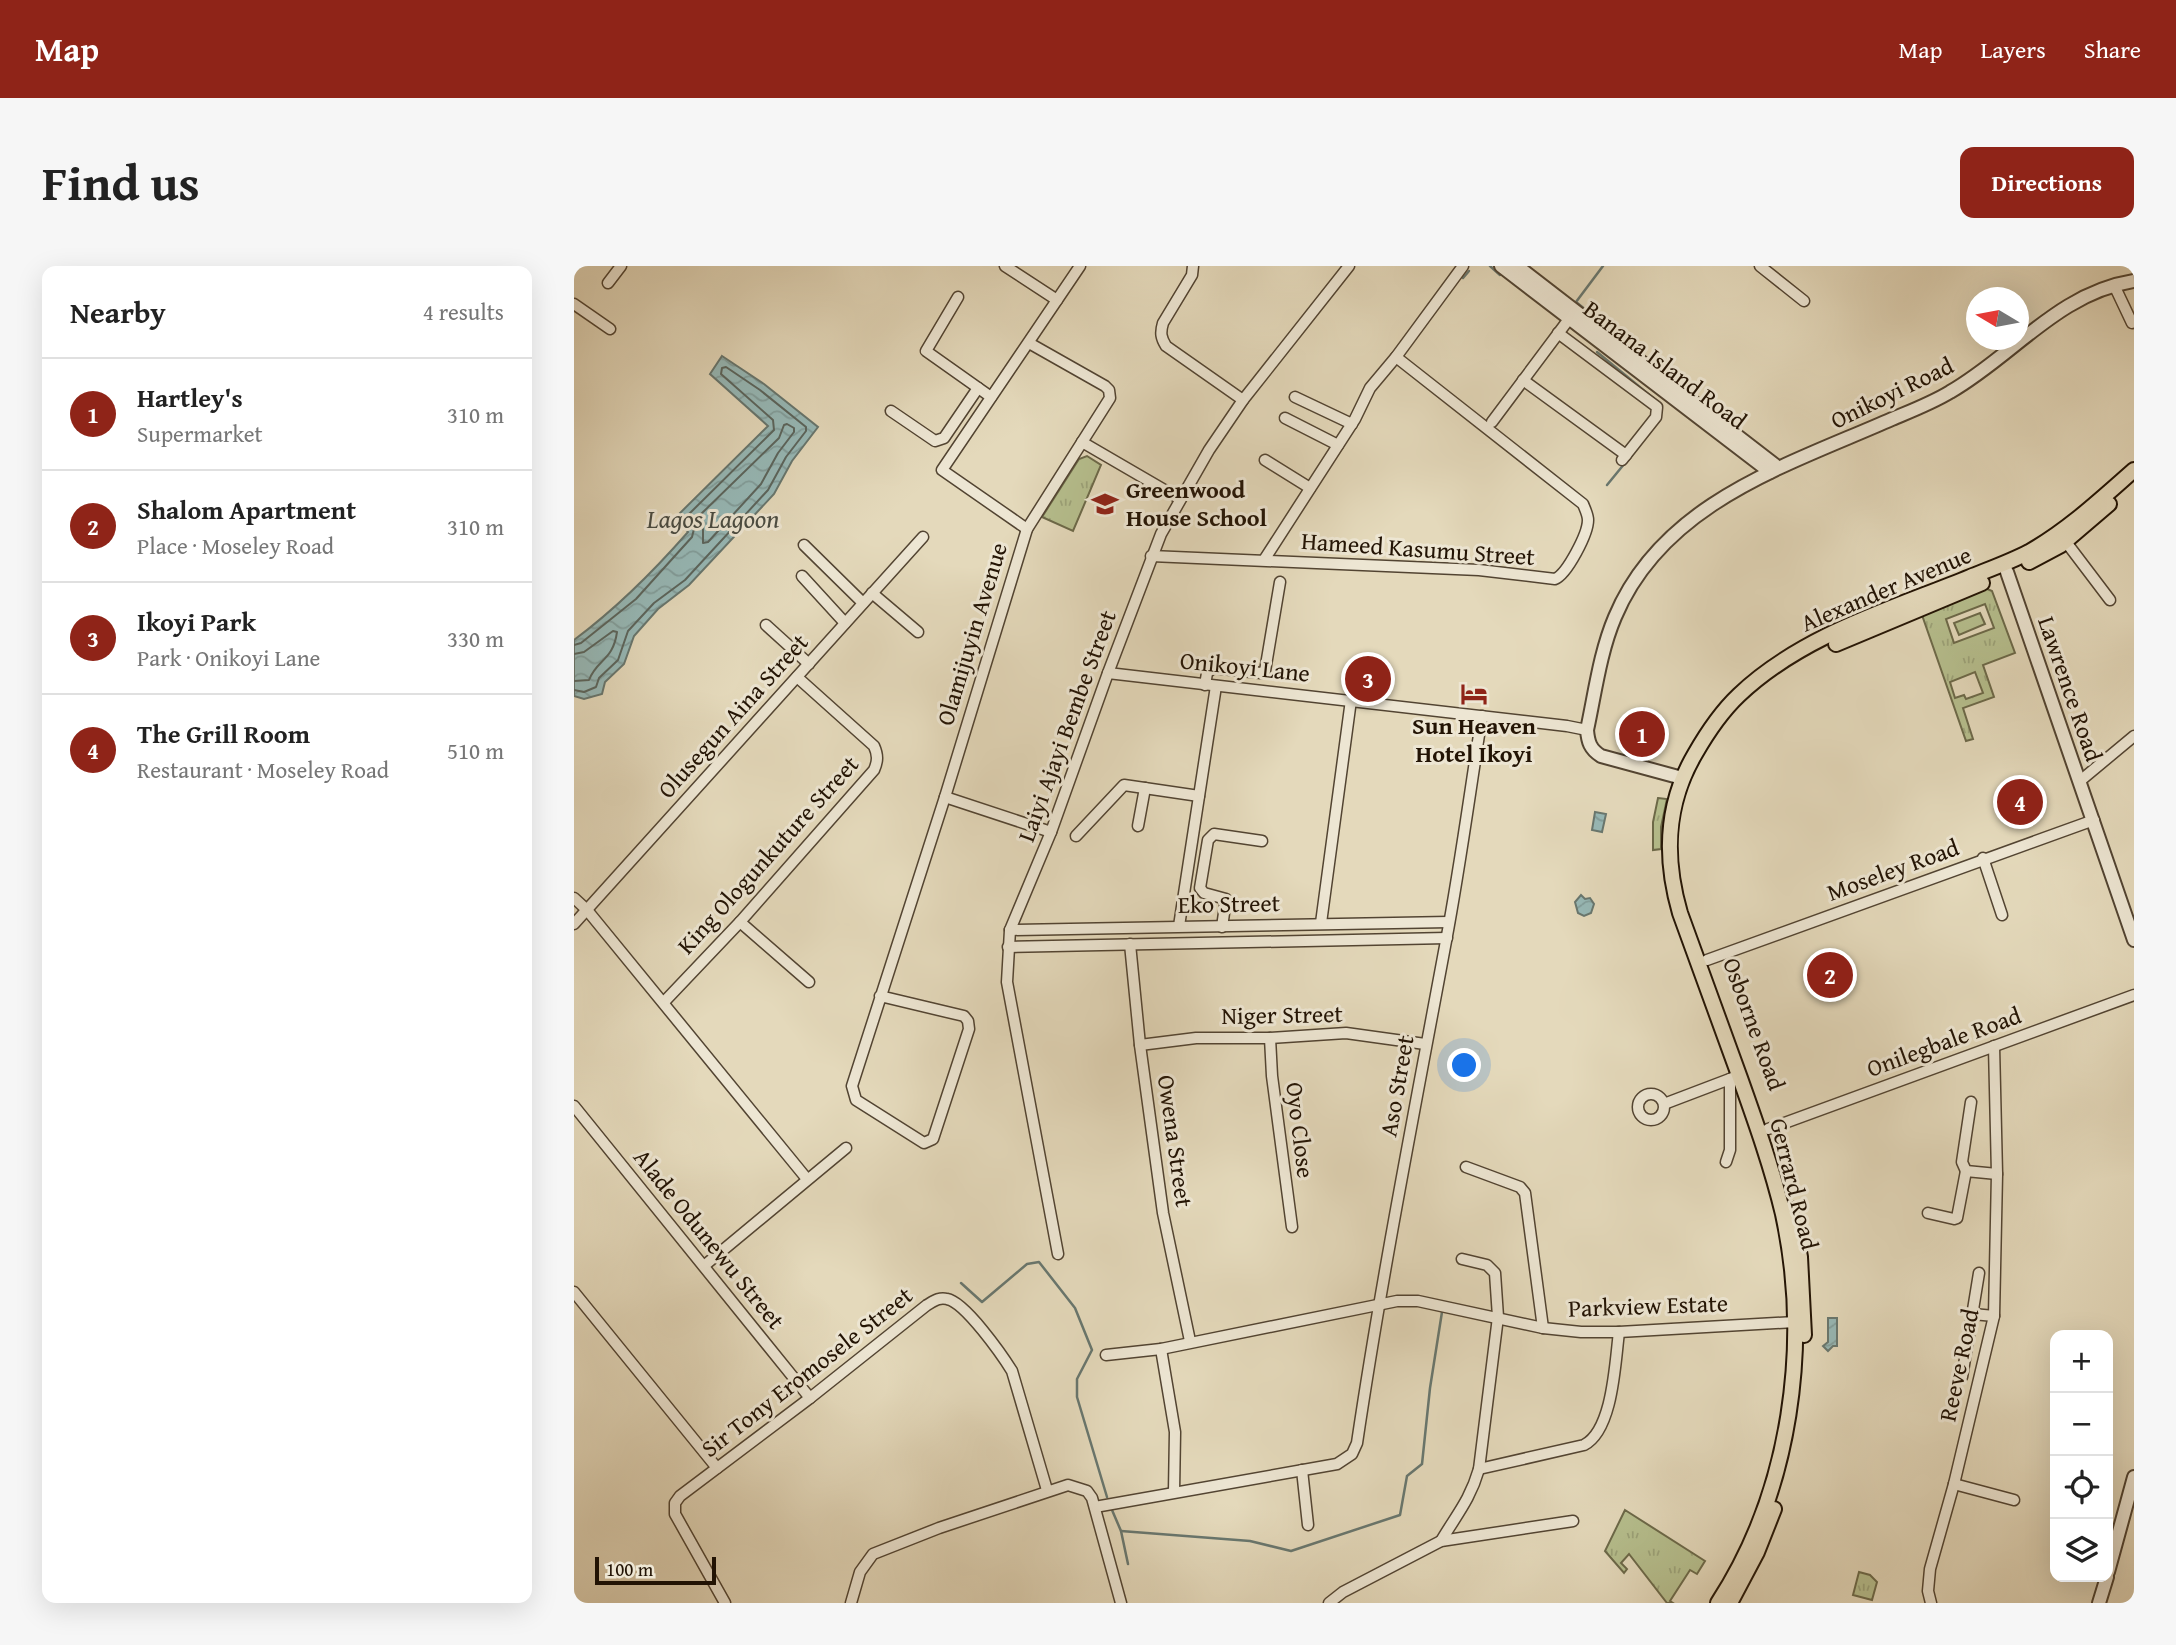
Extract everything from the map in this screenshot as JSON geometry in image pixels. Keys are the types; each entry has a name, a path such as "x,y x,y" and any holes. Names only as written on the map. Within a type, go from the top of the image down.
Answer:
{"main road":[{"name":"Alexander Avenue","path":"1686,781 1705,736 1726,709 1778,664 1857,623 2029,552 2069,526 2134,470"},
{"name":"Alexander Avenue","path":"1686,781 1730,716 1753,694 1783,672 1839,642 2007,572 2066,541 2134,482"},
{"name":"Osborne Road","path":"1686,781 1679,819 1678,869 1684,898 1768,1129 1792,1214 1800,1257 1804,1318 1803,1361 1795,1430 1782,1485 1757,1552 1730,1603"},
{"name":"Gerrard Road","path":"1686,781 1669,830 1671,881 1735,1078 1760,1135 1783,1217 1795,1322 1790,1405 1774,1480 1747,1549 1718,1603"}],"street":[{"path":"608,283 621,266"},
{"path":"1005,266 1057,300"},
{"path":"1027,529 942,470 1080,266"},
{"path":"1193,266 1192,275 1163,323 1160,331 1162,340 1166,346 1243,400"},
{"name":"Laiyi Ajayi Bembe Street","path":"1058,1254 1007,982 1010,930 1051,832 1151,556 1180,499 1243,400 1349,266"},
{"path":"1264,559 1352,424 1370,388 1463,266"},
{"name":"Banana Island Road","path":"1501,266 1774,470"},
{"name":"Banana Island Road","path":"1517,266 1774,470"},
{"path":"1760,266 1773,270 1804,301"},
{"name":"Onikoyi Road","path":"1587,730 1614,617 1642,570 1661,546 1689,520 1732,491 1774,470 1949,393 2061,309 2078,299 2134,281"},
{"path":"2115,285 2132,323"},
{"path":"958,297 926,351 991,397"},
{"path":"574,304 610,329"},
{"path":"1492,422 1569,319"},
{"path":"1523,380 1624,458 1656,417 1657,407 1558,333"},
{"name":"Olamijuyin Avenue","path":"880,996 964,1016 968,1021 969,1029 952,1085 933,1139 929,1142 924,1143 856,1100 852,1086 880,996 945,797 1027,529 1108,403 1109,390 1028,343"},
{"name":"Hameed Kasumu Street","path":"1151,556 1479,570 1555,579 1563,576 1589,519 1583,504 1396,357"},
{"path":"891,411 935,442 940,441 978,388"},
{"path":"1295,397 1352,424"},
{"path":"1285,418 1338,445"},
{"path":"1083,442 1180,499"},
{"path":"1265,460 1310,488"},
{"name":"Olusegun Aina Street","path":"574,924 923,537"},
{"path":"2066,541 2110,600"},
{"path":"804,545 863,603"},
{"name":"Lawrence Road","path":"2007,572 2134,940"},
{"path":"802,576 845,623"},
{"path":"1179,926 1199,796 1211,685 1207,673 1213,668 1261,673 1265,671 1280,582"},
{"path":"872,593 918,632"},
{"path":"766,625 809,663"},
{"name":"Onikoyi Lane","path":"1108,673 1587,730"},
{"name":"King Ologunkuture Street","path":"664,1002 740,922 874,770 878,754 874,746 797,677"},
{"path":"1321,923 1351,700"},
{"name":"Aso Street","path":"1301,1470 1346,1460 1357,1443 1425,1044 1447,939 1482,716"},
{"path":"1587,730 1593,751 1601,756 1686,781"},
{"path":"2080,781 2134,736"},
{"path":"1076,836 1121,786 1199,796"},
{"path":"1138,826 1145,788"},
{"path":"945,797 1051,832"},
{"name":"Moseley Road","path":"1707,960 2094,820"},
{"path":"1222,927 1226,900 1204,893 1200,888 1208,840 1214,834 1262,841"},
{"path":"1983,858 2003,915"},
{"path":"574,898 664,1002 807,1179"},
{"path":"740,922 809,982"},
{"name":"Eko Street","path":"1010,930 1449,922"},
{"name":"Eko Street","path":"1008,947 1424,937 1447,939"},
{"name":"Owena Street","path":"1130,944 1140,1045 1163,1213 1190,1341"},
{"name":"Onilegbale Road","path":"1768,1129 2134,995"},
{"name":"Niger Street","path":"1140,1045 1196,1038 1270,1038 1346,1033 1425,1044"},
{"name":"Oyo Close","path":"1270,1038 1272,1076 1292,1227"},
{"name":"Reeve Road","path":"1931,1603 1928,1591 1930,1569 1954,1484 1994,1316 1997,1174 1994,1046"},
{"path":"1664,1104 1735,1078 1730,1150 1726,1162"},
{"path":"1928,1213 1957,1218 1966,1171 1962,1162 1971,1102"},
{"name":"Alade Odunewu Street","path":"576,1114 705,1265 810,1398"},
{"path":"705,1265 846,1149"},
{"path":"1466,1167 1520,1187 1525,1193 1544,1328"},
{"path":"1966,1171 1997,1174"},
{"path":"1441,1541 1474,1489 1479,1469 1498,1317 1494,1273 1487,1265 1462,1259"},
{"path":"1962,1377 1979,1273"},
{"path":"574,1292 717,1468"},
{"name":"Sir Tony Eromosele Street","path":"725,1603 675,1514 675,1503 680,1496 938,1299 958,1303 1012,1371 1047,1490"},
{"name":"Parkview Estate","path":"1106,1355 1161,1349 1397,1301 1418,1301 1544,1328 1619,1332 1795,1322"},
{"path":"1973,1314 1994,1316"},
{"path":"1479,1469 1593,1441 1604,1418 1611,1392 1619,1332"},
{"path":"1161,1349 1175,1432 1174,1492"},
{"path":"1095,1507 1301,1470 1308,1525"},
{"path":"2113,1553 2134,1477"},
{"path":"1954,1484 2014,1500"},
{"path":"851,1603 866,1561 883,1548 1068,1485 1087,1491 1095,1507 1121,1603"},
{"path":"1329,1603 1343,1592 1441,1541 1573,1521"},
{"path":"2099,1603 2105,1582"}],"green space":[{"path":"1087,456 1101,465 1073,531 1042,517 1079,459"},
{"path":"1985,588 1992,591 2015,653 1983,665 1994,697 1963,708 1973,739 1966,741 1922,615","holes":["1985,604 1994,628 1954,643 1946,619","1975,672 1983,693 1966,699 1964,695 1955,698 1950,682"]},
{"path":"1980,613 1985,624 1959,635 1954,623"},
{"path":"1658,798 1667,799 1661,827 1661,849 1653,850 1653,822"},
{"path":"1625,1510 1705,1561 1697,1574 1690,1570 1670,1601 1673,1603 1667,1603 1629,1554 1621,1563 1627,1569 1624,1573 1605,1551"},
{"path":"1859,1572 1870,1575 1877,1582 1872,1600 1853,1595"}],"water":[{"name":"Lagos Lagoon","path":"722,356 764,384 818,427 792,461 774,494 689,585 658,609 634,636 624,664 605,682 602,694 584,699 574,696 574,640 620,602 675,547 688,532 676,517 768,426 710,374"},
{"path":"1595,812 1606,814 1602,832 1592,830"},
{"path":"1581,895 1585,899 1590,898 1594,904 1591,913 1584,916 1578,913 1575,902"},
{"path":"1828,1318 1837,1318 1837,1346 1828,1351 1823,1346 1828,1342"}],"waterway":[{"path":"1490,266 1500,275"},
{"path":"1603,266 1576,302 1628,344"},
{"path":"1463,278 1469,271"},
{"path":"1597,352 1658,402"},
{"path":"1683,387 1692,393"},
{"path":"1651,430 1660,420 1660,416"},
{"path":"1607,485 1625,463"},
{"path":"961,1283 982,1302 1027,1264 1039,1262 1075,1308 1092,1350 1077,1379 1077,1397 1107,1497"},
{"path":"1121,1531 1250,1541 1291,1551 1400,1515 1407,1476 1422,1464 1442,1312"},
{"path":"1112,1510 1121,1531 1128,1564"}],"place":[{"name":"Greenwood House School","path":"1105,504"},
{"name":"Ikoyi Park","path":"1368,679"},
{"name":"Sun Heaven Hotel Ikoyi","path":"1474,694"},
{"name":"Hartley's","path":"1642,734"},
{"name":"The Grill Room","path":"2020,802"},
{"name":"Shalom Apartment","path":"1830,975"}]}
